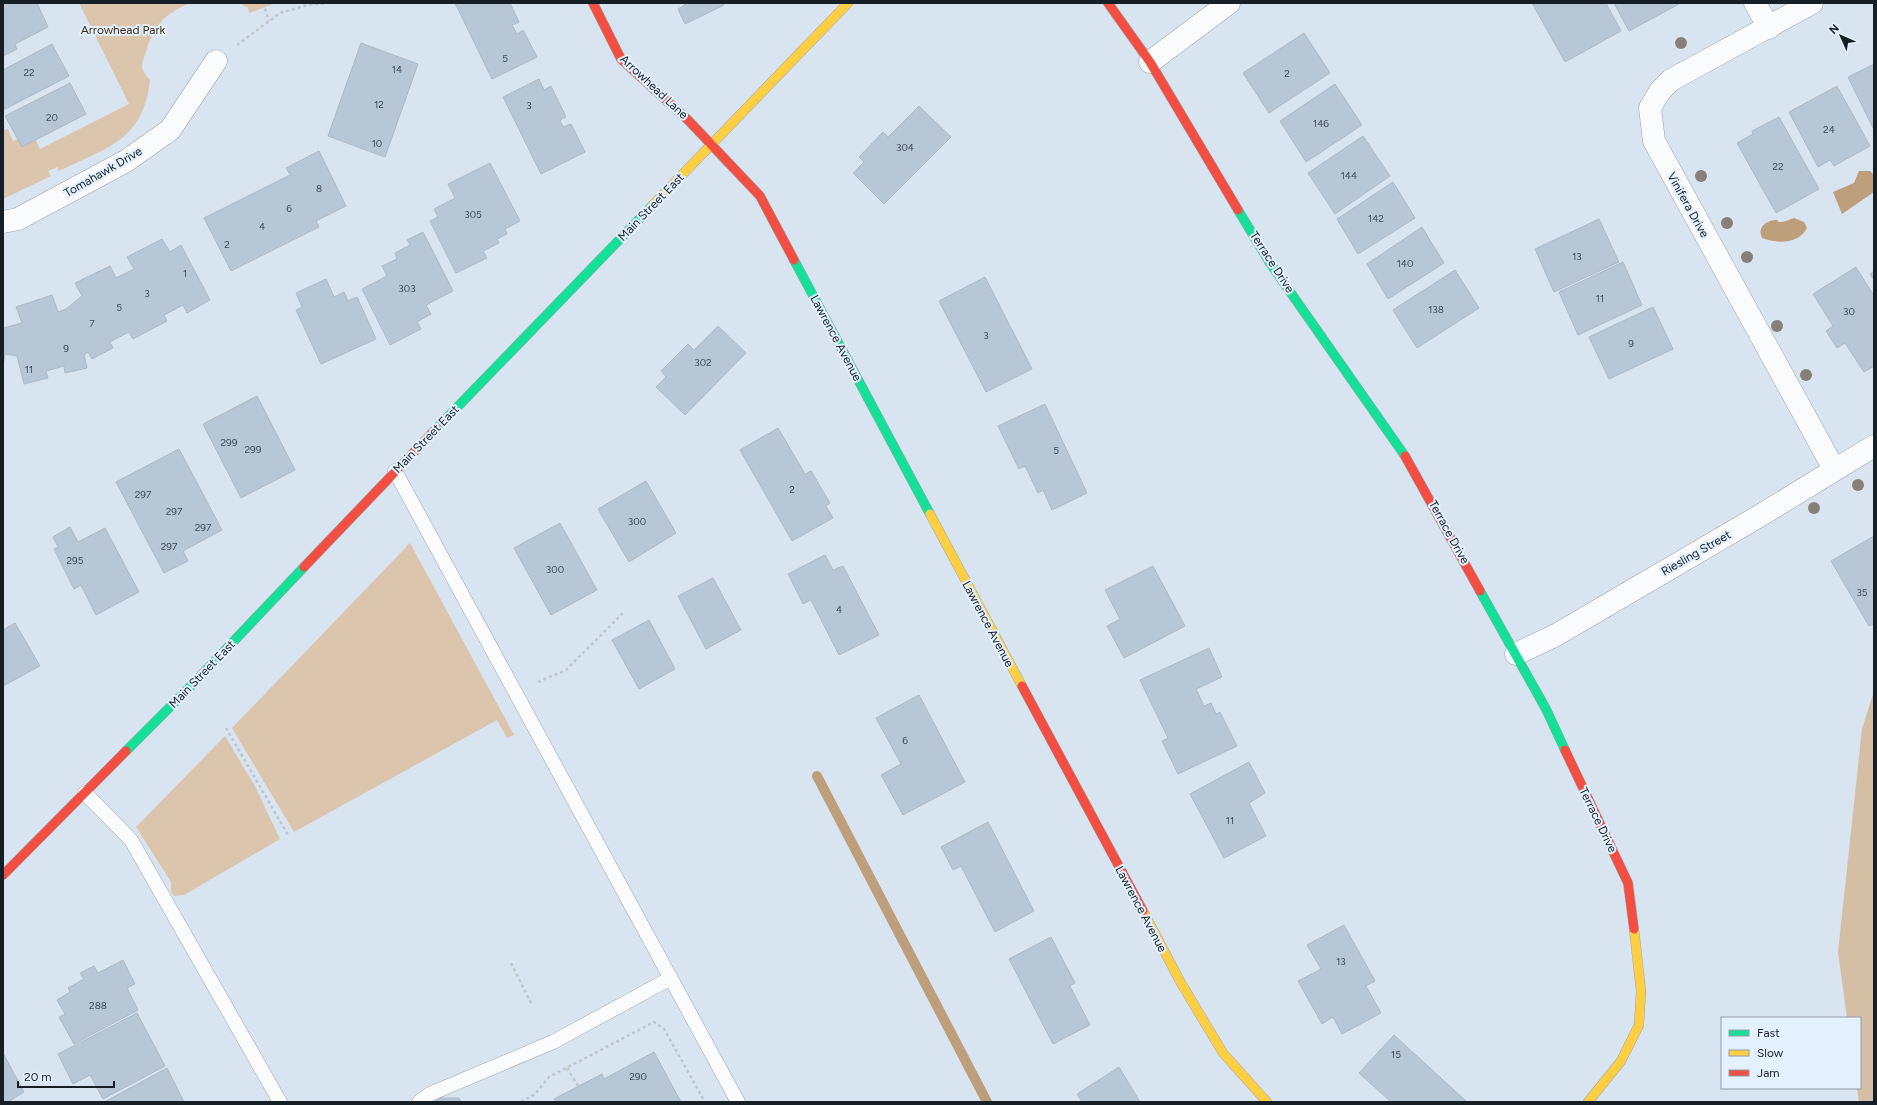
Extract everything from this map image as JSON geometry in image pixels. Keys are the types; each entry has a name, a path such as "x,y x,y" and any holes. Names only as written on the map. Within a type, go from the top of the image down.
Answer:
{"street":[{"name":"Arrowhead Lane","path":"593,3 621,59 688,120 712,145"},
{"name":"Main Street East","path":"3,875 199,678 395,471 848,3"},
{"name":"Terrace Drive","path":"1108,3 1150,62 1270,262 1406,457 1546,709 1628,883 1640,977 1639,1025 1622,1061 1588,1102"},
{"path":"1150,62 1229,3"},
{"path":"1755,3 1769,28"},
{"name":"Vinifera Drive","path":"1812,3 1769,28 1671,80 1660,91 1650,108 1654,141 1834,469"},
{"name":"Tomahawk Drive","path":"3,222 18,219 126,161 170,130 216,61"},
{"name":"Lawrence Avenue","path":"712,145 760,196 1181,983 1223,1053 1259,1095 1267,1102"},
{"name":"Riesling Street","path":"1516,654 1569,628 1756,518 1834,469 1874,446"}],"lane":[{"path":"395,471 738,1102"},
{"path":"85,793 131,840 280,1102"},
{"path":"419,1102 430,1094 553,1042 671,978"}],"path":[{"path":"263,3 269,21"},
{"path":"216,61 269,21 285,11 307,5 325,3"},
{"path":"515,692 566,670 623,613"},
{"path":"226,728 288,835"},
{"path":"511,963 532,1005"},
{"path":"521,1102 535,1094 549,1077 654,1022 664,1029 705,1102"},
{"path":"567,1068 578,1086"}],"green space":[{"name":"Arrowhead Park","path":"79,3 190,3 167,16 153,34 142,64 144,73 150,80 146,100 140,117 131,129 107,148 59,171 57,167 48,171 51,176 3,199 4,127 5,130 8,129 13,141 32,133 40,149 129,104"},
{"path":"239,3 276,3 249,13 248,8"},
{"path":"410,543 514,735 507,738 497,720 294,832 232,728"},
{"path":"225,736 255,786 280,839 184,895 174,896 171,892 171,882 136,827"}],"shaded area":[{"path":"1859,171 1870,171 1874,175 1874,192 1842,214 1833,192 1854,183"},
{"path":"1794,218 1804,222 1807,228 1799,237 1793,240 1781,242 1762,238 1761,228 1765,223 1775,220 1778,220 1778,222 1783,222"},
{"path":"1874,691 1874,1102 1859,1102 1857,1089 1861,1089 1861,1017 1847,1017 1838,952 1862,729"}],"building":[{"path":"3,3 37,3 48,27 15,44 17,49 3,56"},
{"path":"455,3 510,3 519,22 512,25 517,34 523,30 537,57 492,79"},
{"path":"684,3 723,3 724,5 685,24 678,9 685,5"},
{"path":"1532,3 1606,3 1621,31 1565,62"},
{"path":"1614,3 1678,3 1679,4 1629,31"},
{"path":"1304,33 1330,73 1269,113 1243,73"},
{"path":"361,43 418,64 385,157 328,136"},
{"path":"52,44 69,76 5,109 3,105 3,70"},
{"path":"1874,64 1874,130 1848,77"},
{"path":"539,79 544,90 551,86 566,117 560,120 563,127 571,124 585,152 541,174 503,97"},
{"path":"70,83 86,114 22,147 5,116"},
{"path":"1335,84 1362,125 1306,162 1280,121"},
{"path":"1837,86 1870,146 1834,166 1830,160 1818,167 1789,112"},
{"path":"919,106 951,137 884,204 853,173 864,162 859,157 883,132 888,137"},
{"path":"1779,117 1819,189 1776,213 1737,143 1753,134 1752,131"},
{"path":"1363,136 1390,176 1335,214 1308,173"},
{"path":"319,151 346,206 316,221 319,227 231,271 204,218 290,175 286,168"},
{"path":"490,163 520,221 505,229 507,234 497,239 499,243 483,251 487,258 456,273 430,221 438,217 434,209 455,198 448,184"},
{"path":"1393,182 1415,218 1358,254 1337,219"},
{"path":"1599,219 1619,262 1554,292 1535,249"},
{"path":"1422,227 1444,263 1388,299 1367,264"},
{"path":"423,232 453,291 426,305 431,314 417,322 421,329 390,345 362,289 387,276 382,266 397,259 395,253 410,245 407,240"},
{"path":"162,239 170,252 181,245 210,300 187,313 183,305 164,315 167,321 133,339 129,332 110,342 113,348 92,359 88,352 84,355 87,368 65,373 64,366 46,371 48,378 24,384 17,356 5,354 3,365 3,328 22,323 16,307 52,295 58,312 66,309 82,296 75,283 110,266 116,278 134,269 127,257"},
{"path":"1623,262 1642,305 1578,335 1559,292"},
{"path":"1856,267 1874,296 1874,366 1864,372 1845,343 1837,348 1826,331 1833,326 1813,294"},
{"path":"1455,270 1479,308 1417,348 1393,310"},
{"path":"1874,271 1874,280 1870,274"},
{"path":"985,277 1032,369 986,392 939,301"},
{"path":"326,279 334,297 344,292 348,301 357,297 376,339 321,364 296,310 302,307 296,293"},
{"path":"1653,307 1673,349 1609,379 1589,337"},
{"path":"718,326 746,353 685,415 656,387 666,377 661,371 688,344 694,350"},
{"path":"257,396 295,470 241,498 203,424"},
{"path":"1045,404 1087,493 1052,510 1043,490 1038,493 1025,466 1019,469 998,426"},
{"path":"778,428 805,474 811,471 830,503 826,506 833,518 792,541 740,450"},
{"path":"179,449 222,530 183,551 188,561 164,573 116,482"},
{"path":"646,481 676,533 629,562 598,509"},
{"path":"560,523 597,590 551,615 514,548"},
{"path":"70,527 78,542 105,528 139,592 96,615 81,585 74,589 54,549 58,547 53,537"},
{"path":"1874,536 1874,624 1869,626 1831,561"},
{"path":"825,555 833,570 843,566 879,635 839,655 811,600 803,604 788,574"},
{"path":"1153,566 1185,626 1124,658 1107,626 1120,619 1105,590"},
{"path":"713,578 741,630 706,649 678,596"},
{"path":"649,620 675,669 639,689 612,640"},
{"path":"15,623 40,666 3,686 3,630"},
{"path":"1209,648 1222,677 1196,689 1204,706 1211,703 1216,714 1220,712 1237,746 1178,774 1162,741 1168,738 1140,680"},
{"path":"919,695 965,782 903,815 881,775 901,764 876,718"},
{"path":"1249,762 1265,793 1249,803 1266,836 1224,858 1190,794"},
{"path":"988,822 1034,911 995,932 961,866 953,870 941,847"},
{"path":"1344,925 1375,981 1366,986 1381,1013 1342,1034 1333,1017 1322,1024 1298,981 1321,969 1307,945"},
{"path":"1051,937 1075,983 1070,986 1090,1025 1053,1044 1009,959"},
{"path":"123,960 135,984 127,988 138,1010 74,1044 59,1017 65,1014 57,1000 70,992 68,988 84,979 80,973 94,966 98,973"},
{"path":"137,1013 165,1066 103,1099 90,1075 73,1084 58,1054"},
{"path":"1394,1035 1467,1102 1391,1102 1359,1073"},
{"path":"654,1052 681,1102 556,1102 554,1099 602,1074 604,1079"},
{"path":"3,1053 24,1092 8,1102 3,1102"},
{"path":"1119,1067 1140,1102 1082,1102 1077,1094"},
{"path":"167,1068 184,1102 106,1101"},
{"path":"441,1098 459,1098 461,1102 434,1102"}],"waterway":[{"path":"817,776 987,1102"}],"traffic: fast":[{"path":"437,428 652,206"},
{"path":"1238,210 1270,263 1405,456"},
{"path":"794,260 930,514"},
{"path":"126,751 194,683 304,567"},
{"path":"1480,591 1546,709 1565,750"}],"traffic: slow":[{"path":"652,206 848,3"},
{"path":"930,514 1022,686"},
{"path":"1143,911 1181,983 1223,1053 1267,1102"},
{"path":"1588,1102 1621,1061 1639,1025 1641,991 1634,929"}],"traffic: jam":[{"path":"593,3 621,59 688,120 760,196 794,260"},
{"path":"1108,3 1150,62 1238,210"},
{"path":"304,567 437,428"},
{"path":"1405,456 1480,591"},
{"path":"1022,686 1143,911"},
{"path":"1565,750 1628,883 1634,929"},
{"path":"3,875 126,751"}]}
